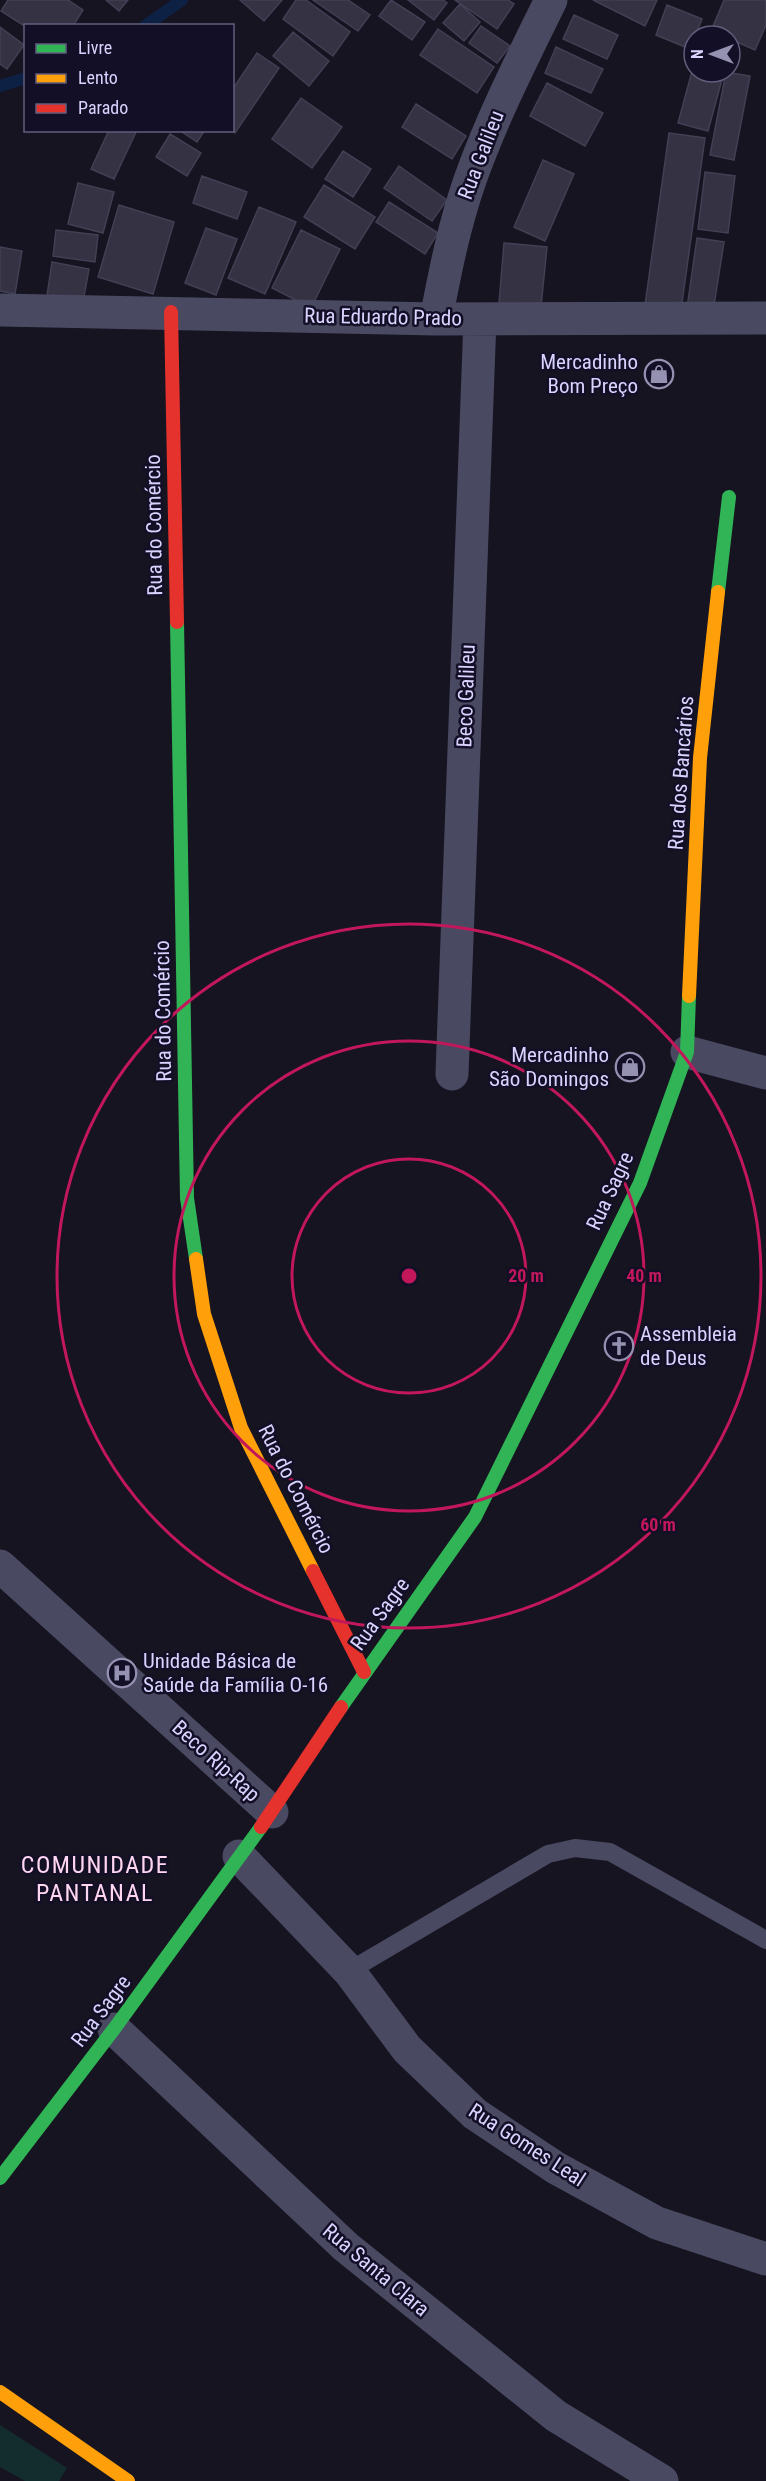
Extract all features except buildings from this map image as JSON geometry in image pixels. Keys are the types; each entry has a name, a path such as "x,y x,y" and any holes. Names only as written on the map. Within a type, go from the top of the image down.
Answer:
{"main road":[{"name":"Rua do Comércio","path":"171,312 187,1186 204,1314 241,1428 364,1672"},
{"name":"Rua dos Bancários","path":"687,1052 700,758 729,497"},
{"name":"Rua Sagre","path":"0,2178 114,2030 272,1812 364,1672 475,1517 640,1183 687,1052"},
{"path":"0,2392 128,2481"}],"street":[{"name":"Rua Galileu","path":"436,319 451,244 469,181 494,118 551,0"},
{"name":"Rua Eduardo Prado","path":"0,310 436,319 766,318"},
{"name":"Beco Galileu","path":"452,1074 480,319"},
{"path":"687,1052 766,1073"},
{"name":"Beco Rip-Rap","path":"0,1566 272,1812"},
{"name":"Rua Gomes Leal","path":"239,1856 349,1971 407,2049 475,2114 556,2168 657,2223 766,2259"},
{"name":"Rua Santa Clara","path":"114,2030 346,2247 556,2416 662,2481"}],"lane":[{"path":"349,1971 548,1854 575,1848 610,1852 766,1940"}],"green space":[{"path":"0,2425 67,2468 59,2481 25,2481 0,2467"}],"waterway":[{"path":"148,24 182,0"},
{"path":"0,86 24,79"}],"traffic: fast":[{"path":"718,592 729,497"},
{"path":"177,622 187,1198 196,1259"},
{"path":"341,1707 475,1517 640,1183 687,1052 689,996"},
{"path":"0,2178 114,2029 261,1827"}],"traffic: slow":[{"path":"689,996 700,758 718,592"},
{"path":"196,1259 204,1314 241,1428 313,1571"},
{"path":"0,2392 128,2481"}],"traffic: jam":[{"path":"171,312 177,622"},
{"path":"313,1571 364,1672"},
{"path":"261,1827 341,1707"}],"place":[{"name":"Mercadinho Bom Preço","path":"659,374"},
{"name":"Mercadinho São Domingos","path":"630,1067"},
{"name":"Assembleia de Deus","path":"619,1346"},
{"name":"Unidade Básica de Saúde da Família O-16","path":"122,1673"}],"district":[{"name":"COMUNIDADE PANTANAL","path":"95,1879"}]}
